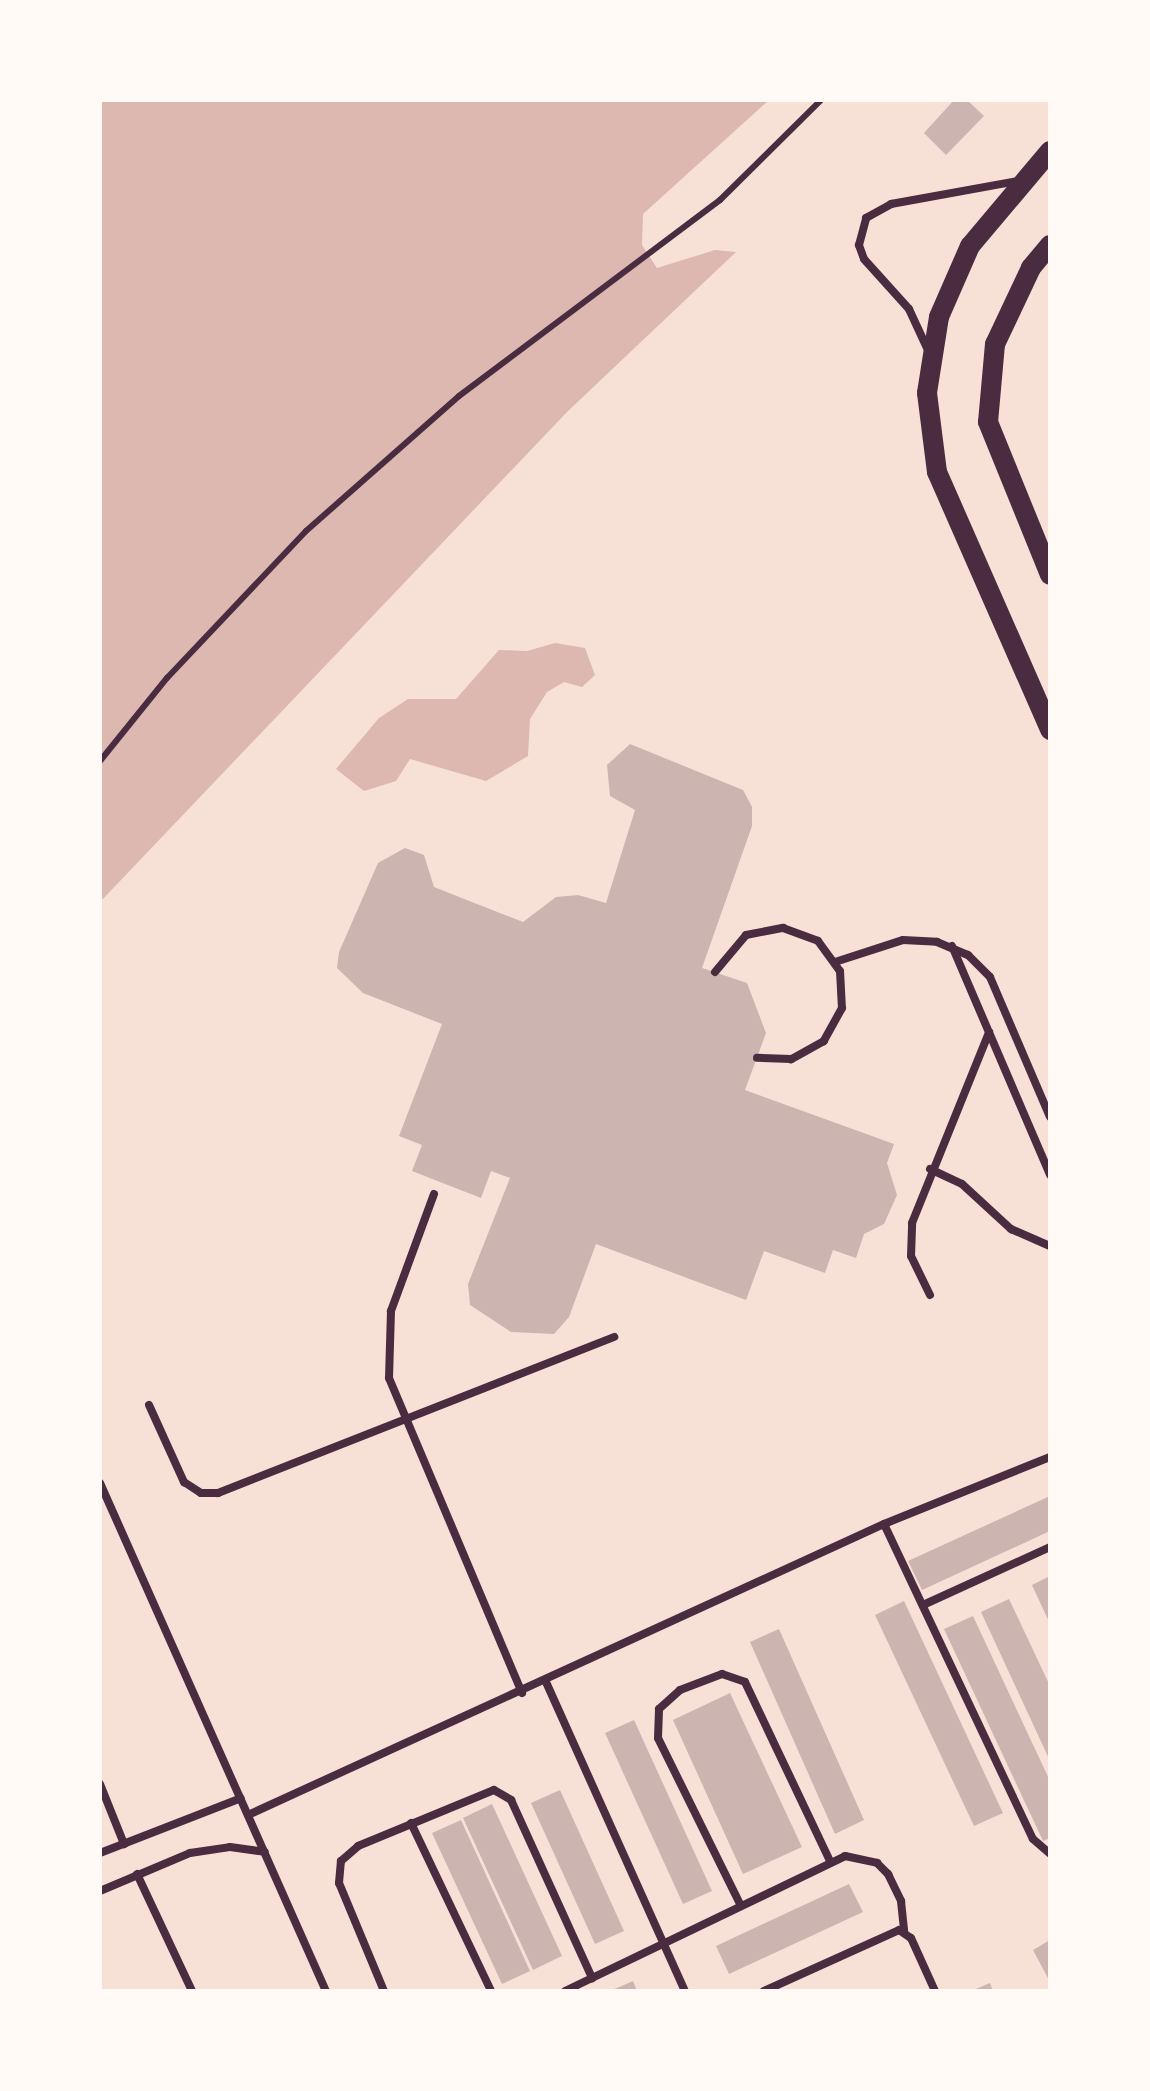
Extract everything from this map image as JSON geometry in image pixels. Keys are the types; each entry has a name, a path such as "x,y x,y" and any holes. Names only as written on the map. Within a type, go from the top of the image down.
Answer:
{"main road":[{"path":"1050,151 970,246 939,317 927,394 937,472 1050,730"},
{"path":"1050,244 1031,268 995,344 988,422 1050,576"}],"lane":[{"path":"931,358 909,310 864,259 859,245 866,218 891,204 1026,180"},
{"path":"715,972 731,947 764,929 801,932 835,962 842,1008 824,1041 791,1059 757,1058"},
{"path":"835,962 903,940 952,946 990,976 1050,1117"},
{"path":"952,946 1050,1176"},
{"path":"930,1295 915,1270 910,1240 930,1169 989,1032"},
{"path":"1005,1070 1027,1064"},
{"path":"930,1169 962,1184 1011,1229 1050,1246"},
{"path":"434,1194 387,1333 389,1378 402,1420 464,1544 522,1692"},
{"path":"148,1405 184,1482 209,1494 614,1337"},
{"path":"248,1815 546,1682 884,1524 1050,1456"},
{"path":"100,1483 326,1991"},
{"path":"884,1524 1033,1839 1050,1854"},
{"path":"922,1605 1050,1547"},
{"path":"741,1906 658,1738 659,1709 680,1690 722,1674 745,1682 830,1861"},
{"path":"546,1682 685,1991"},
{"path":"100,1784 124,1844"},
{"path":"384,1991 338,1872 358,1846 483,1792 504,1793 592,1978"},
{"path":"100,1854 241,1798"},
{"path":"412,1823 491,1991"},
{"path":"100,1891 210,1848 265,1852"},
{"path":"565,1991 830,1861 861,1856 877,1863 895,1887 904,1931 936,1991"},
{"path":"136,1874 192,1991"},
{"path":"764,1991 904,1931"}],"path":[{"path":"100,761 166,678 306,531 458,396 653,252 750,174 821,100"}],"shaded area":[{"path":"100,100 769,100 643,214 642,245 657,268 715,250 736,252 567,412 100,902"},
{"path":"555,643 585,648 595,675 582,687 564,682 547,692 530,719 528,756 486,781 410,759 396,781 364,791 336,769 379,718 408,699 456,699 499,650 527,651"}],"building":[{"path":"954,100 967,100 984,116 946,155 924,133"},
{"path":"630,744 743,790 752,807 752,826 702,968 747,983 766,1033 745,1090 894,1144 887,1163 897,1195 884,1224 864,1234 856,1258 833,1250 825,1273 764,1251 746,1300 596,1244 569,1317 554,1334 511,1332 470,1305 468,1284 510,1178 491,1171 481,1198 412,1171 422,1145 399,1136 442,1024 363,993 337,968 339,952 378,863 405,848 424,855 434,887 523,922 556,897 578,895 606,903 635,810 610,796 607,765"},
{"path":"1050,1496 1050,1531 922,1590 908,1561"},
{"path":"1050,1576 1050,1624 1032,1585"},
{"path":"1009,1599 1050,1686 1050,1761 981,1612"},
{"path":"904,1601 1003,1813 974,1826 875,1615"},
{"path":"973,1616 1050,1781 1050,1838 1043,1841 944,1629"},
{"path":"779,1629 864,1820 835,1834 750,1642"},
{"path":"730,1693 802,1847 743,1874 673,1720"},
{"path":"634,1720 712,1891 683,1904 605,1733"},
{"path":"560,1790 624,1931 595,1944 531,1803"},
{"path":"492,1804 562,1956 533,1970 463,1818"},
{"path":"461,1820 530,1971 502,1984 432,1833"},
{"path":"849,1884 863,1912 729,1974 716,1946"},
{"path":"1050,1940 1050,1982 1033,1950"},
{"path":"633,1981 637,1991 610,1991"},
{"path":"990,1983 993,1991 971,1991"}]}
